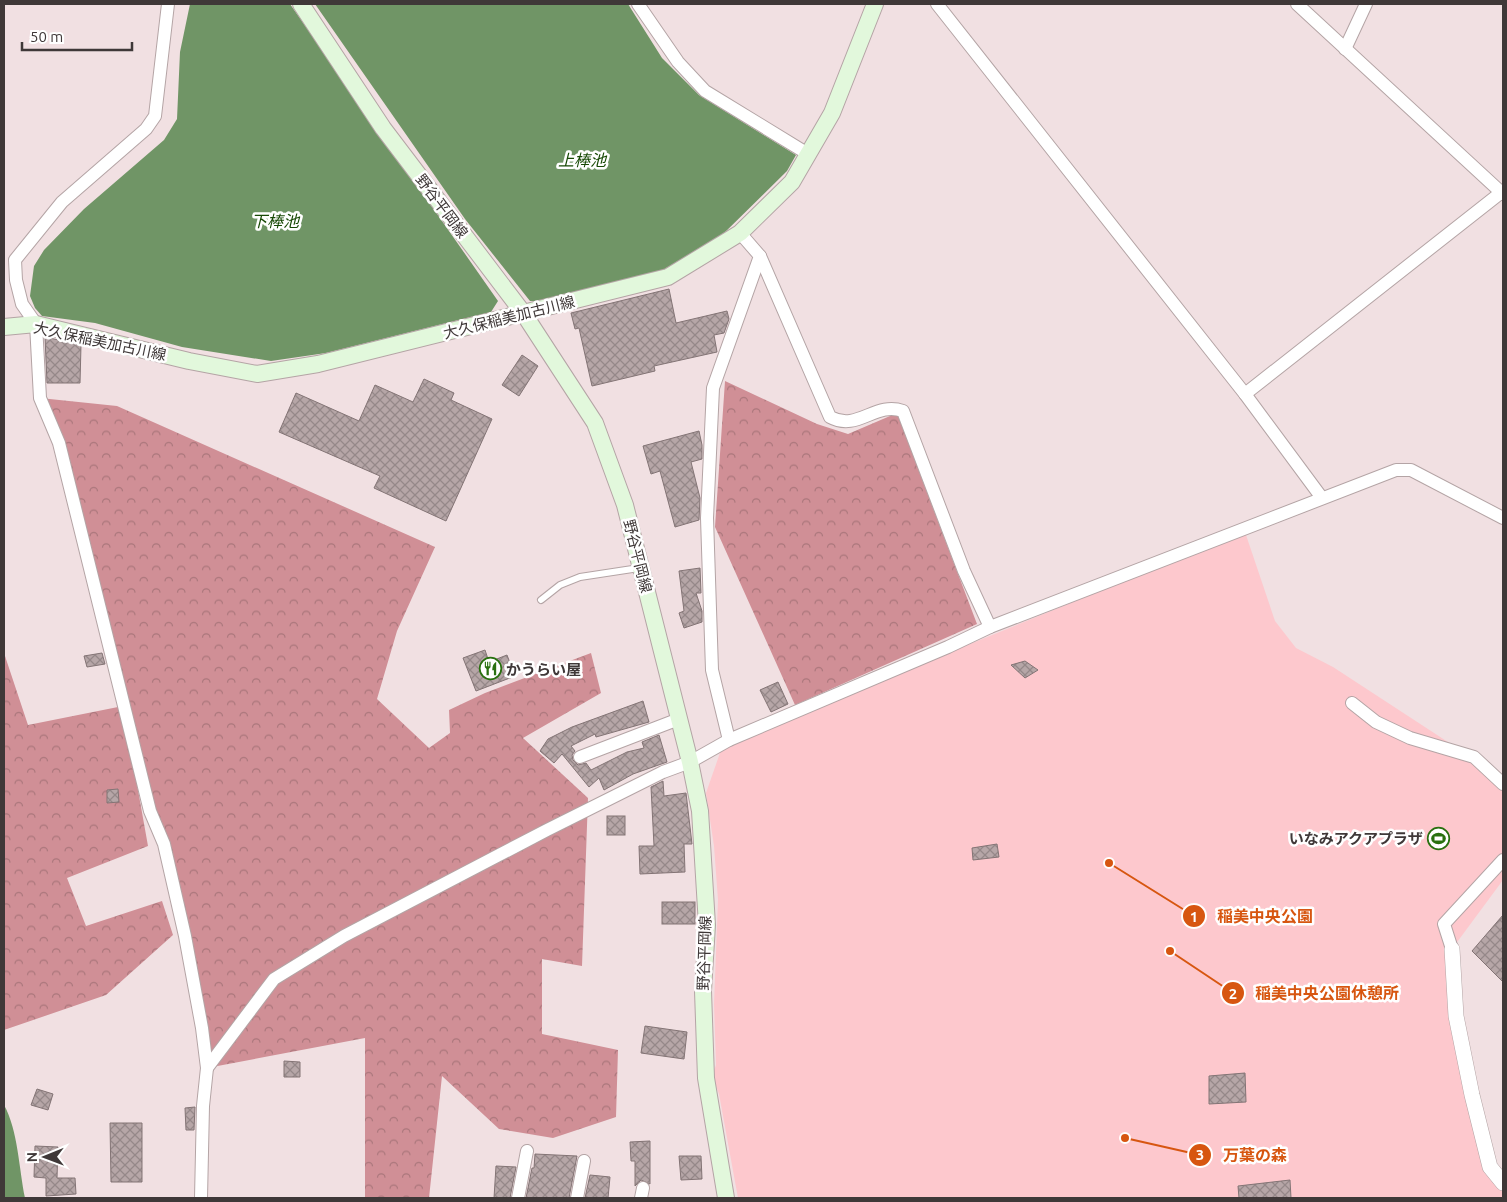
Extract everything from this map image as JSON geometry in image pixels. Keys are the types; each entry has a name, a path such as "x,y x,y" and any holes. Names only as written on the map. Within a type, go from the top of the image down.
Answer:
{"main road":[{"name":"野谷平岡線","path":"301,4 383,128 524,314 595,423 625,505 690,762 700,811 707,925 703,991 706,1078 726,1198"},
{"name":"大久保稲美加古川線","path":"4,326 36,324 189,361 257,374 318,364 524,314 668,276 740,233 792,182 832,113 875,4"}],"street":[{"path":"168,4 155,116 146,129 62,202 15,260 16,280 22,304 36,324 40,398 59,443 150,811 164,844 197,996 207,1068 203,1106 201,1198"},
{"path":"638,4 678,62 705,91 808,154"},
{"path":"937,4 1245,394 1322,498"},
{"path":"1245,394 1503,192 1344,49 1297,4"},
{"path":"1344,49 1366,4"},
{"path":"740,233 760,256 830,417 839,422 849,422 892,407 903,411 964,571 990,627"},
{"path":"729,740 712,670 707,518 713,388 760,256"},
{"path":"207,1068 274,979 344,936 663,772 690,762 729,740 948,647 990,627 1396,470 1411,470 1503,518"},
{"path":"1352,703 1376,722 1410,738 1474,757 1503,784"},
{"path":"580,757 679,719"},
{"path":"1503,860 1444,924 1452,949 1456,1016 1472,1095 1490,1167 1503,1183"},
{"path":"518,1198 527,1151"},
{"path":"577,1198 584,1161"}],"lane":[{"path":"540,600 560,585 580,577 641,567"}],"green space":[{"path":"725,381 817,424 848,434 897,413 977,624 795,705 715,527"},
{"path":"40,398 117,406 435,547 397,631 377,699 429,748 450,733 449,710 485,693 591,653 601,693 523,738 588,798 582,966 542,959 542,1034 618,1050 616,1117 553,1138 499,1129 442,1076 429,1198 365,1198 365,1038 207,1068 179,909"},
{"path":"4,653 28,725 123,706 148,846 67,878 86,926 162,901 173,935 106,995 4,1030"}],"shaded area":[{"path":"1245,532 1275,621 1296,648 1333,667 1503,778 1503,880 1452,949 1485,1147 1503,1184 1503,1198 738,1198 719,1094 712,1076 716,1065 714,1004 718,900 714,846 706,793 721,750 948,653"}],"water":[{"name":"下棒池","path":"190,4 290,4 498,301 491,312 326,353 271,361 182,347 95,323 42,316 35,308 30,296 34,266 44,250 84,209 164,140 177,119 180,52"},
{"name":"上棒池","path":"315,4 628,4 662,58 699,95 796,155 787,171 717,240 654,275 545,302 530,301 465,219"},
{"path":"4,1105 9,1115 15,1138 25,1198 4,1198"}],"building":[{"path":"669,289 676,323 727,311 729,319 724,333 714,335 717,352 654,366 655,371 592,386 579,328 575,329 571,313"},
{"path":"45,337 81,345 80,383 47,383"},
{"path":"522,355 538,366 519,396 502,385"},
{"path":"424,379 454,393 451,400 492,419 446,521 374,488 380,476 279,432 296,393 359,421 375,385 413,402"},
{"path":"699,431 702,459 691,462 700,498 699,520 675,527 660,471 651,474 643,446"},
{"path":"700,568 701,593 696,593 702,611 702,622 684,628 679,613 684,611 679,571"},
{"name":"かうらい屋","path":"485,650 489,662 507,655 515,676 476,691 463,658"},
{"path":"102,653 105,664 87,667 84,656"},
{"path":"1025,661 1038,670 1025,678 1011,665"},
{"path":"778,682 788,704 771,712 760,690"},
{"path":"643,701 649,722 596,737 595,734 571,746 575,751 572,755 573,760 578,765 586,763 591,770 627,752 644,748 642,742 659,735 667,762 633,774 604,790 599,778 589,787 562,754 554,763 540,751 548,739 572,727"},
{"path":"663,781 664,796 686,793 692,844 684,844 685,872 640,874 639,846 654,846 651,787"},
{"path":"118,789 119,802 107,803 107,790"},
{"path":"607,816 625,816 625,835 607,835"},
{"path":"997,844 999,857 973,860 972,848"},
{"path":"662,902 695,902 695,924 662,924"},
{"path":"1503,915 1503,982 1472,951"},
{"path":"645,1026 687,1032 684,1059 641,1053"},
{"path":"284,1061 300,1062 300,1077 284,1077"},
{"path":"1245,1073 1246,1102 1209,1104 1209,1076"},
{"path":"37,1089 53,1094 48,1110 31,1105"},
{"path":"195,1107 194,1130 186,1130 185,1108"},
{"path":"110,1123 142,1123 142,1182 111,1182"},
{"path":"650,1141 650,1184 641,1180 635,1186 635,1161 631,1161 630,1142"},
{"path":"35,1146 58,1147 57,1178 75,1178 76,1194 46,1196 46,1178 34,1177"},
{"path":"535,1154 577,1156 569,1198 526,1198 532,1168 534,1168"},
{"path":"679,1156 701,1156 702,1179 681,1180"},
{"path":"496,1166 516,1167 510,1198 494,1198"},
{"path":"590,1175 610,1177 608,1198 585,1198"},
{"path":"1290,1180 1291,1198 1239,1198 1238,1186"}],"place":[{"name":"かうらい屋","path":"490,669"},
{"name":"いなみアクアプラザ","path":"1439,838"},
{"name":"稲美中央公園","path":"1109,863"},
{"name":"稲美中央公園休憩所","path":"1170,951"},
{"name":"万葉の森","path":"1125,1138"}]}
